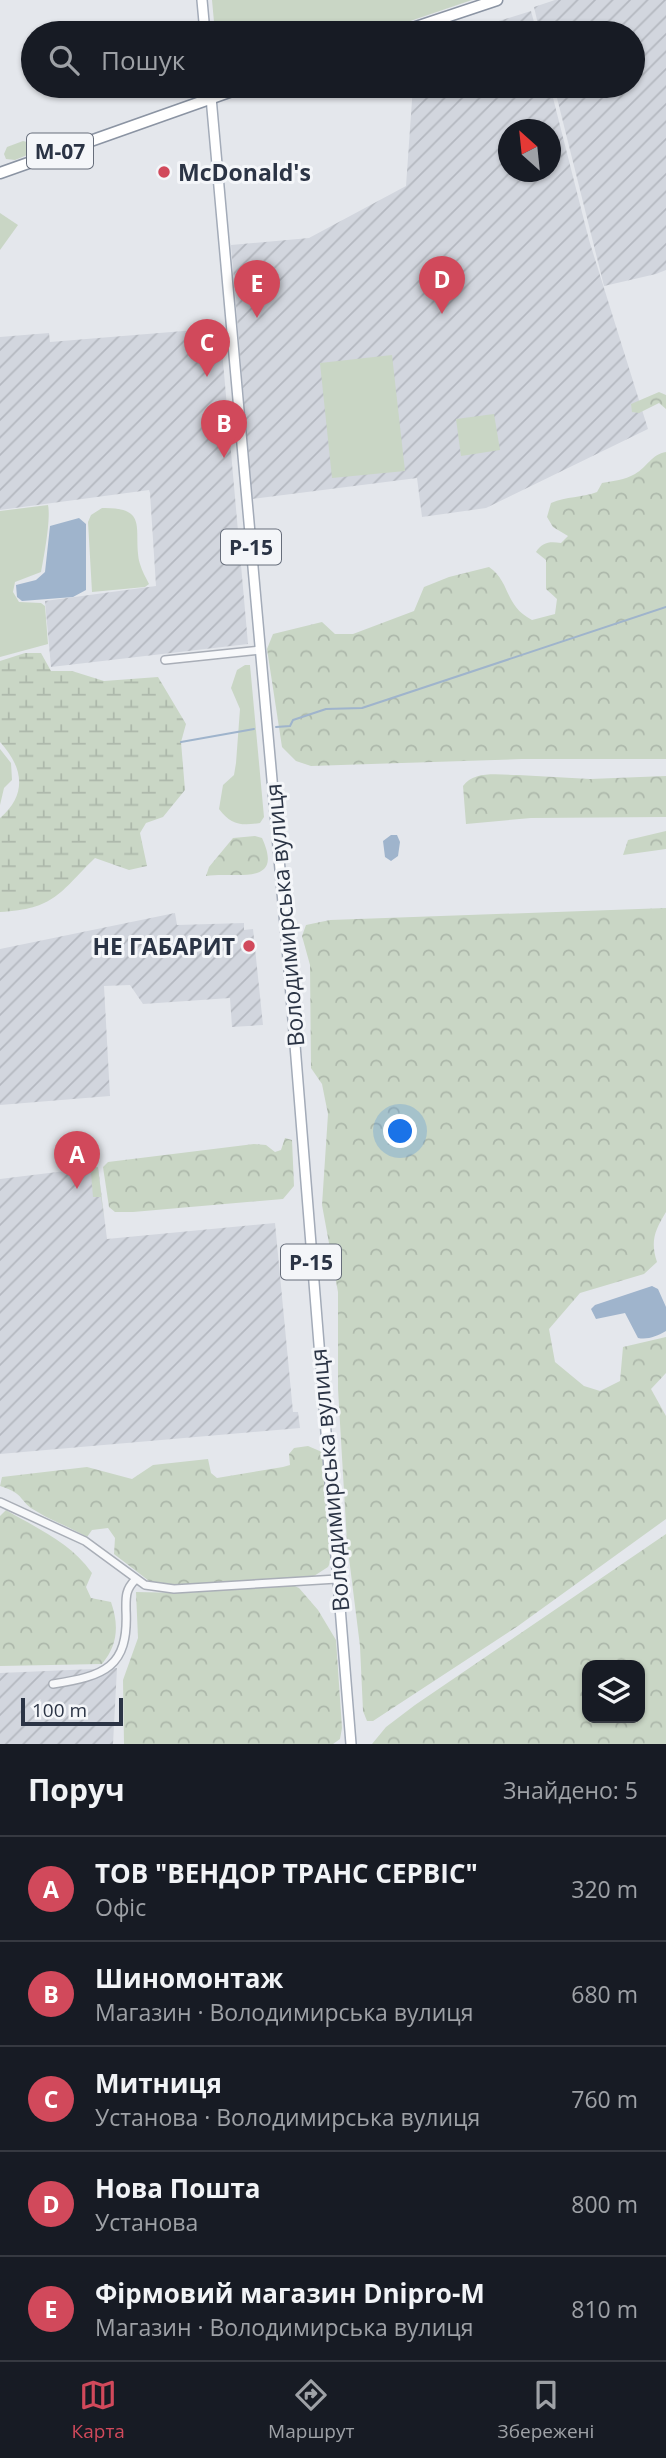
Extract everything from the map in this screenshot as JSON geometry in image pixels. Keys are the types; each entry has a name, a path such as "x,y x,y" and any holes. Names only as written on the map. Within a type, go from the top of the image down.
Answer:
{"highway":[{"path":"434,21 497,0"},
{"name":"М-07","path":"0,173 212,98"}],"main road":[{"path":"202,0 204,21"},
{"name":"Володимирська вулиця","path":"212,98 337,1540 337,1579 351,1744"}],"street":[{"path":"165,660 260,650"},
{"path":"0,1502 85,1541 145,1585 174,1589 337,1579"},
{"path":"53,1684 93,1677 115,1662 128,1636 126,1598 128,1587 135,1580"}],"shaded area":[{"path":"555,0 666,0 666,270 604,286 557,98 645,98 645,21 537,21 534,7"},
{"path":"531,11 534,21 499,21"},
{"path":"412,98 553,98 558,119 498,119 498,182 561,182 561,129 589,240 648,429 486,508 422,517 417,478 252,499 231,245 309,238 406,186"},
{"path":"220,328 248,644 51,667 45,601 156,586 150,493 149,490 0,510 0,337 49,333 50,342"},
{"path":"175,913 177,925 244,923 244,930 253,929 263,1025 232,1027 230,998 143,1004 130,985 104,986 110,1096 0,1105 0,949"},
{"path":"98,1167 107,1239 275,1223 293,1412 298,1412 300,1428 0,1454 0,1179"},
{"path":"117,1668 113,1744 0,1744 0,1673"}],"green space":[{"path":"212,0 472,0 410,21 214,21"},
{"path":"23,141 31,143 32,153 15,160 6,159 4,154 7,147"},
{"path":"0,213 18,225 0,250"},
{"path":"392,355 405,471 332,478 320,363"},
{"path":"659,392 666,395 666,409 659,403 639,413 632,412 631,404"},
{"path":"494,414 500,450 461,456 456,419"},
{"path":"666,452 666,759 522,759 311,766 296,761 282,747 267,649 273,634 322,622 335,634 353,634 414,611 424,587 449,577 489,567 496,573 523,614 532,620 555,614 557,599 546,589 546,560 536,552 544,544 561,543 568,536 553,527 547,517 551,503 597,492 602,483 631,476 657,455"},
{"path":"48,505 48,528 41,572 15,582 13,592 19,602 41,603 45,606 48,644 0,657 0,511"},
{"path":"102,508 117,509 133,517 140,564 149,584 145,587 92,592 88,522 91,515"},
{"path":"25,653 41,653 51,671 72,671 104,681 158,677 186,724 181,742 185,790 163,817 146,823 140,833 147,866 129,870 95,858 64,890 45,903 0,912 0,818 15,800 19,780 14,761 0,742 0,661"},
{"path":"250,665 264,817 260,823 247,824 232,821 219,809 223,785 234,775 236,763 240,709 231,688 237,670"},
{"path":"0,749 11,763 12,780 4,788 0,805"},
{"path":"488,774 590,779 666,776 666,817 531,818 466,824 463,786 468,781"},
{"path":"666,831 666,849 623,855 628,840"},
{"path":"233,838 262,838 267,854 267,864 262,871 243,875 206,876 209,867"},
{"path":"666,908 666,1212 655,1236 657,1262 644,1274 580,1293 549,1329 555,1362 584,1386 600,1391 620,1381 623,1347 666,1337 666,1373 651,1389 666,1416 666,1519 518,1626 373,1721 367,1721 363,1711 360,1646 347,1542 338,1389 338,1292 322,1205 328,1114 322,1084 311,1068 310,965 302,936 306,925 330,920"},
{"path":"285,1138 292,1140 294,1186 283,1199 133,1212 115,1212 109,1207 103,1167 108,1162 254,1144 266,1145 275,1152 281,1150"},
{"path":"98,1167 104,1218 101,1197 93,1197 91,1173 71,1172"},
{"path":"308,1446 322,1452 332,1559 328,1567 314,1576 206,1584 153,1584 114,1554 115,1538 108,1528 92,1530 87,1537 42,1515 14,1492 0,1486 2,1477 87,1467 132,1479 153,1465 208,1459 211,1473 217,1478 290,1465 289,1454 294,1448"},
{"path":"6,1510 53,1537 74,1553 92,1573 86,1587 91,1598 111,1602 116,1634 111,1650 102,1664 0,1666 0,1516"},
{"path":"666,1534 666,1744 372,1744 386,1727"},
{"path":"290,1584 299,1588 318,1610 336,1640 342,1728 340,1739 333,1744 124,1744 123,1680 138,1638 136,1592 186,1593"}],"water":[{"path":"79,518 86,524 86,590 73,597 22,601 17,597 16,585 36,580 45,572 50,526"},
{"path":"391,835 397,835 400,842 398,856 391,861 385,857 383,841"},
{"path":"652,1286 658,1289 666,1307 666,1331 656,1336 638,1338 625,1313 596,1319 591,1309 595,1305"}],"waterway":[{"path":"276,727 290,726 293,720 326,709 362,708 666,607"},
{"path":"181,742 254,729"}],"place":[{"name":"McDonald's","path":"164,172"},
{"name":"Нова Пошта","path":"442,314"},
{"name":"Фірмовий магазин Dnipro-M","path":"257,318"},
{"name":"Митниця","path":"207,377"},
{"name":"Шиномонтаж","path":"224,458"},
{"name":"НЕ ГАБАРИТ","path":"249,946"},
{"name":"ТОВ \"ВЕНДОР ТРАНС СЕРВІС\"","path":"77,1189"}]}
